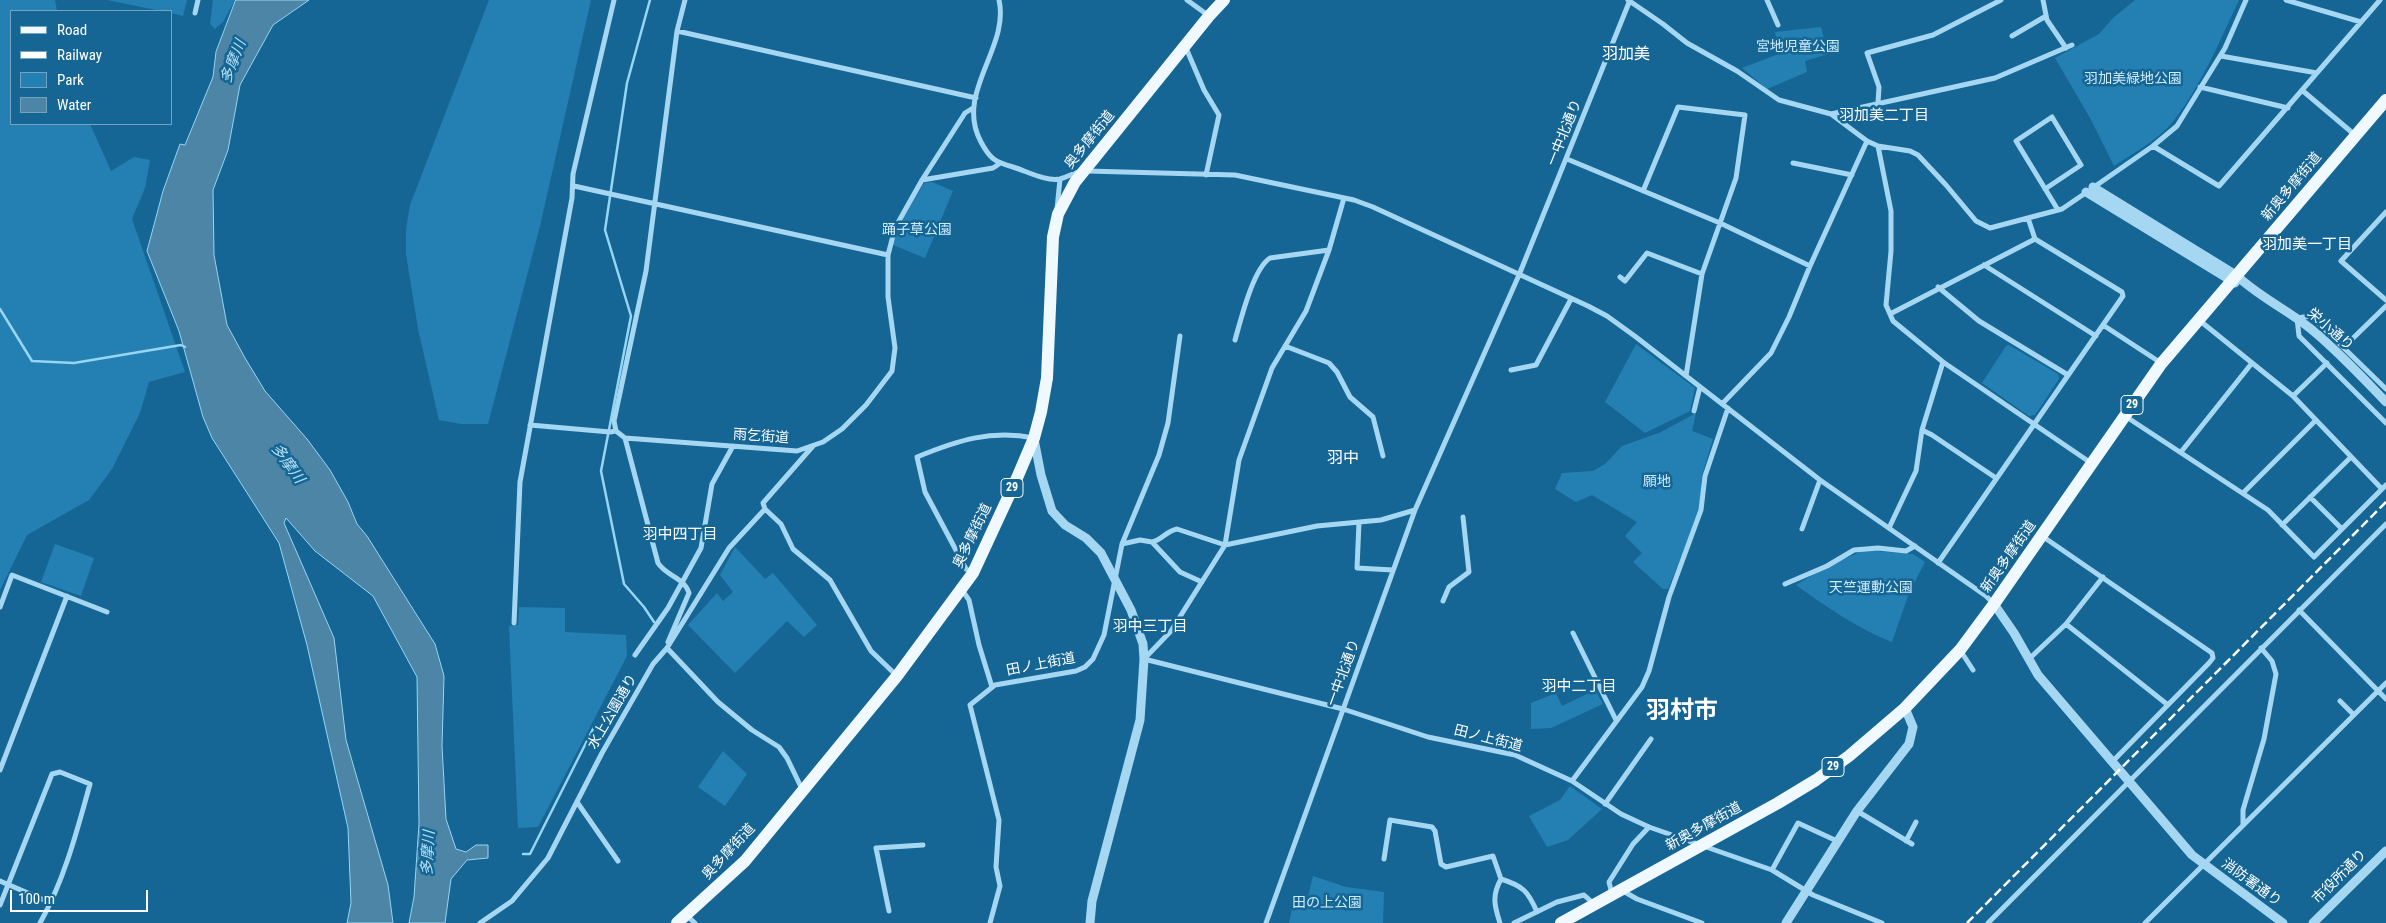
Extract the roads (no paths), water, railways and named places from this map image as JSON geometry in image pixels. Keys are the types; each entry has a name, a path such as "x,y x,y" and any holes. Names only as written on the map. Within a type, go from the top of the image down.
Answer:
{"main road":[{"name":"奥多摩街道","path":"686,920 738,868 897,676 973,573 1034,438 1041,412 1047,378 1053,237 1058,214 1067,194 1084,171 1208,16 1224,0"},
{"name":"新奥多摩街道","path":"1561,923 1702,846 1816,780 1849,756 1906,708 1960,650 2161,364 2355,135 2384,108"}],"street":[{"path":"195,12 198,0"},
{"path":"514,623 520,482 574,186 573,174 614,0"},
{"path":"610,432 614,421 646,271 653,203 677,31 685,0"},
{"path":"999,0 1002,18 973,108 974,123 979,138 986,150 999,164 1060,179 1084,171 1252,178 1344,198 1373,207 1607,316 1820,480 1986,596 1994,604"},
{"path":"1187,0 1208,16"},
{"path":"1767,0 1778,25"},
{"path":"1878,103 1879,87 1867,53 1933,35 2001,0"},
{"path":"2042,0 2046,16 2066,48"},
{"path":"1629,1 1687,43 1738,71 1779,100 1831,114 1867,141 1878,146 1910,152 1918,156 1946,185 1976,221 1990,228 2058,210 2153,146 2177,126 2221,56 2246,0"},
{"path":"2286,0 2361,22"},
{"path":"2153,146 2219,186 2380,0"},
{"name":"一中北通り","path":"1266,923 1415,510 1519,275 1629,1"},
{"path":"2012,36 2046,16"},
{"path":"677,31 976,98"},
{"path":"1831,114 1995,78 2072,45"},
{"path":"1184,46 1204,90 1219,115 1206,175"},
{"path":"2221,56 2317,73"},
{"path":"2200,88 2288,108"},
{"path":"2303,91 2355,135"},
{"path":"1643,191 1678,107 1745,115 1736,178 1702,274 1686,376"},
{"path":"813,446 834,435 850,422 892,372 895,348 888,297 888,255 895,228 922,180 965,113 973,108"},
{"path":"2045,189 2080,165 2052,117 2016,141 2045,189 2058,210"},
{"path":"1722,404 1771,353 1790,317 1810,266 1867,141"},
{"path":"1878,146 1891,211 1891,251 1886,305 1893,321 1943,362 2092,464"},
{"path":"1567,159 1720,223 1810,266"},
{"path":"1793,163 1852,175"},
{"path":"922,180 993,168 999,164"},
{"path":"1058,214 1056,206 1060,179"},
{"path":"574,186 888,255"},
{"name":"栄小通り","path":"2089,190 2297,318 2336,352 2386,402"},
{"path":"1144,659 1171,631 1225,546 1239,460 1272,368 1306,311 1329,250 1344,198"},
{"path":"2386,212 2341,261 2386,300"},
{"path":"1938,562 2123,296 2122,292 2035,239 2028,218"},
{"path":"1890,314 1938,287 2035,239"},
{"path":"1235,340 1246,303 1263,262 1270,258 1329,250"},
{"path":"1620,277 1625,281 1647,253 1702,274"},
{"path":"1984,265 2096,336"},
{"path":"1938,287 1979,321 2068,375"},
{"path":"1511,370 1536,365 1571,299"},
{"path":"2345,346 2386,306"},
{"path":"2386,389 2345,346 2311,316 2297,318 2299,336 2386,423"},
{"path":"2124,415 2268,510 2314,557 2384,487 2292,396 2199,320"},
{"path":"2103,325 2161,364"},
{"name":"田ノ上街道","path":"990,923 1000,886 996,867 999,820 970,705 992,686 1066,674 1089,664 1096,654 1104,635 1122,544 1159,455 1168,423 1180,336"},
{"path":"1286,346 1329,363 1337,372 1350,397 1373,417 1383,456"},
{"path":"1889,528 1916,471 1922,430 1943,362"},
{"path":"2181,452 2252,363"},
{"path":"2292,396 2327,363"},
{"path":"1694,411 1700,387"},
{"path":"1572,782 1642,687 1649,671 1669,597 1701,510 1705,476 1728,408"},
{"path":"2244,493 2316,420"},
{"path":"530,425 610,432 625,438 658,563 664,570 683,582 688,590 689,596 667,648 718,702 752,730 779,747 787,758 802,790"},
{"path":"1922,430 1996,478"},
{"path":"973,573 966,569 925,492 917,458 987,435 1004,434 1034,438 1041,475 1052,511 1065,525 1093,544 1115,575 1139,630 1144,659 1140,720 1092,901 1090,923"},
{"name":"雨乞街道","path":"625,438 797,451 813,446"},
{"path":"635,655 668,608 701,548 712,484 732,446"},
{"name":"雨乞街道","path":"765,509 763,504 813,446"},
{"path":"2282,525 2351,456"},
{"path":"1802,529 1820,480"},
{"path":"2310,497 2342,529"},
{"path":"765,509 780,524 793,549 830,580 871,651 897,676"},
{"name":"水上公園通り","path":"480,923 512,901 536,874 560,837 611,737 653,664 667,648 730,548 765,509"},
{"path":"1122,544 1140,540 1152,542 1158,540 1171,530 1176,529 1225,546 1318,526 1381,520 1415,510"},
{"path":"1443,601 1449,588 1469,572 1463,517"},
{"path":"1359,523 1357,568 1393,570"},
{"path":"1988,923 2386,524"},
{"path":"2042,535 2212,653 2213,658 2209,663 2112,762"},
{"path":"1152,542 1180,572 1202,582"},
{"path":"1785,584 1827,566 1854,550 1878,548 1906,551 1915,546"},
{"path":"0,607 12,575 107,612"},
{"path":"2029,659 2066,624 2103,577"},
{"path":"962,590 969,600 978,645 992,686"},
{"path":"0,770 3,756 67,596"},
{"name":"消防署通り","path":"1994,604 2043,681 2192,855 2283,923"},
{"path":"2299,610 2386,699"},
{"path":"2066,624 2168,705"},
{"path":"1573,634 1616,720"},
{"path":"2243,825 2243,810 2264,739 2276,674 2272,660 2261,648"},
{"path":"1960,650 1973,670"},
{"name":"田ノ上街道","path":"1144,659 1343,709 1428,737 1515,755 1572,782 1621,814 1649,827 1772,870 1840,907 1882,923"},
{"path":"2145,923 2386,683"},
{"path":"2340,701 2354,714"},
{"path":"1786,923 1857,811 1909,744 1913,727 1906,708"},
{"path":"1605,804 1651,739"},
{"path":"0,905 52,774 60,772 90,784 80,821 51,903 40,923"},
{"path":"577,802 618,862"},
{"path":"1857,811 1912,844"},
{"path":"1384,859 1390,820 1432,827 1435,831 1441,864 1446,867 1493,856 1502,879 1519,885 1525,890 1530,896 1537,912"},
{"path":"1906,841 1916,822"},
{"path":"1772,870 1798,824 1837,841"},
{"path":"1649,827 1633,844 1609,882 1616,892 1702,923"},
{"path":"889,911 876,848 922,845"},
{"name":"市役所通り","path":"2313,923 2386,851"},
{"path":"1500,923 1494,906 1494,892 1502,879"},
{"path":"0,881 51,903"},
{"path":"1514,923 1557,902 1584,896 1594,904"}],"water":[{"name":"多摩川","path":"236,0 309,0 273,25 240,85 228,150 213,190 214,255 227,325 265,391 307,439 330,470 348,502 357,524 367,536 435,644 444,676 442,746 446,819 456,849 466,852 476,845 488,845 488,858 467,860 451,879 445,923 409,923 414,897 419,824 417,677 373,596 315,551 286,518 284,523 334,638 346,740 388,885 393,923 347,923 351,903 348,828 307,645 279,543 212,438 203,417 179,331 147,251 163,191 180,144 185,145 213,77 216,52"}],"waterway":[{"path":"650,0 627,83 605,230 631,316 601,471 624,584 654,622"},
{"path":"0,309 32,361 74,363 181,345 185,347"},
{"path":"523,854 530,854 594,727"}],"railway":[{"path":"1967,923 2386,502"}],"district":[{"name":"羽加美","path":"1626,55"},
{"name":"羽加美二丁目","path":"1884,116"},
{"name":"羽加美一丁目","path":"2307,245"},
{"name":"羽中","path":"1343,459"},
{"name":"羽中四丁目","path":"680,535"},
{"name":"羽中三丁目","path":"1150,627"},
{"name":"羽中二丁目","path":"1579,687"},
{"name":"羽村市","path":"1682,712"}],"park label":[{"name":"宮地児童公園","path":"1798,47"},
{"name":"羽加美緑地公園","path":"2133,79"},
{"name":"踊子草公園","path":"917,230"},
{"name":"願地","path":"1657,482"},
{"name":"天竺運動公園","path":"1871,588"},
{"name":"田の上公園","path":"1327,903"}]}
